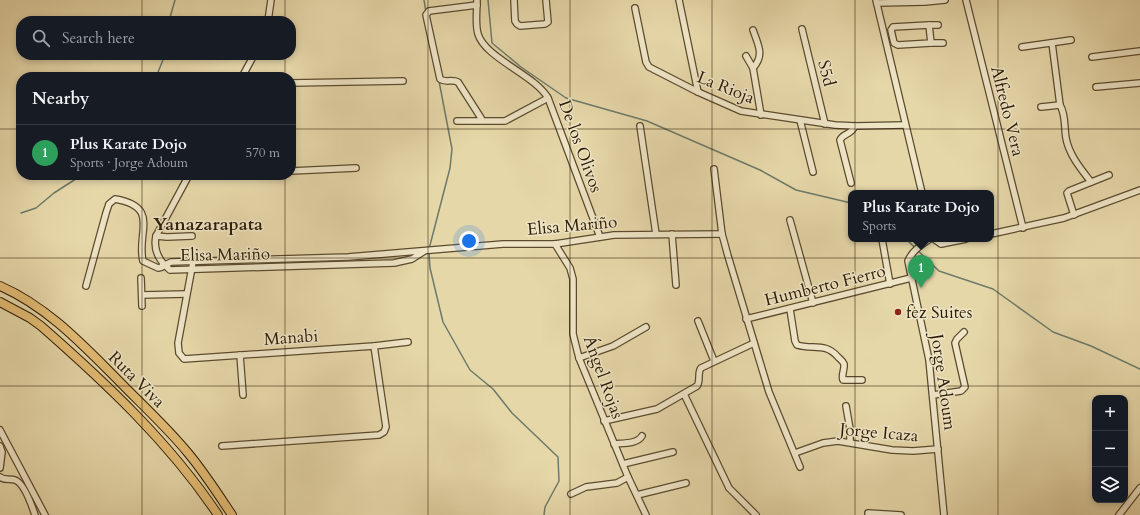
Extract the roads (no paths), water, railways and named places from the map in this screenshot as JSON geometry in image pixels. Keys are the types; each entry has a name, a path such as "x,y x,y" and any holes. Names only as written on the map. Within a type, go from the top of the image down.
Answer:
{"highway":[{"name":"Ruta Viva","path":"0,286 21,296 55,319 89,351 188,453 213,486 232,515"},
{"name":"Ruta Viva","path":"0,302 17,310 41,326 114,392 178,461 218,515"}],"street":[{"path":"269,16 271,0"},
{"path":"514,0 515,22 518,25 545,24 549,21 546,0"},
{"path":"679,0 698,92"},
{"path":"921,190 876,1 925,2 945,0"},
{"name":"Alfredo Vera","path":"966,0 1022,228"},
{"path":"477,3 429,11 426,15 440,80 454,80 458,82 481,118"},
{"name":"De los Olivos","path":"477,3 476,29 483,44 539,88 548,98 600,237"},
{"name":"La Rioja","path":"635,8 649,67 698,92 737,109 761,115 825,124 855,126 905,125"},
{"path":"929,25 931,43"},
{"path":"938,25 894,26 891,29 894,43 898,45 943,42"},
{"name":"S5d","path":"802,29 825,124"},
{"path":"753,30 759,49 760,58 753,68"},
{"path":"885,39 893,39"},
{"path":"1022,47 1071,40"},
{"path":"1052,43 1060,105 1064,110 1066,140 1076,164 1091,182"},
{"path":"1092,57 1140,51"},
{"path":"746,56 753,68 761,115"},
{"path":"245,72 251,60"},
{"path":"296,83 403,81"},
{"path":"1096,87 1140,83"},
{"path":"457,121 505,121 548,98"},
{"path":"1041,107 1060,105"},
{"path":"800,120 813,172"},
{"path":"640,126 656,234"},
{"path":"851,183 840,140 842,136 851,133 855,126"},
{"path":"296,171 356,168"},
{"path":"714,169 722,234 746,319 772,401 800,467"},
{"path":"1074,215 1067,193 1109,175"},
{"path":"86,286 109,204 115,199 135,205 142,213 144,222 143,261 158,268 164,264 155,249 156,236 186,180"},
{"path":"994,233 1074,215 1140,190"},
{"path":"790,220 813,303"},
{"path":"672,234 676,285"},
{"name":"Elisa Mariño","path":"425,251 405,261 367,264 170,270 164,264 171,262 366,256 504,244 555,244 618,235 722,234"},
{"path":"156,236 192,236"},
{"path":"883,242 890,284"},
{"name":"Jorge Adoum","path":"926,242 916,249 908,261 927,348 933,395 944,515"},
{"path":"938,242 941,244 951,242"},
{"name":"Ángel Rojas","path":"555,244 570,268 573,279 573,334 579,358 604,421 646,515"},
{"path":"366,256 367,264"},
{"path":"142,296 186,294 193,262"},
{"path":"141,278 142,306"},
{"name":"Humberto Fierro","path":"746,319 911,278"},
{"name":"Manabi","path":"186,294 178,343 179,353 187,359 374,346 408,342"},
{"path":"790,308 795,341 798,345 827,348 843,362 843,380 862,380"},
{"path":"698,321 714,361"},
{"path":"579,358 617,344 646,327"},
{"path":"933,395 961,391 965,387 955,344 957,338 964,332"},
{"path":"604,421 657,409 684,394 698,384 699,372 701,368 754,343"},
{"path":"222,446 379,435 384,432 386,427 374,346"},
{"path":"240,355 243,395"},
{"path":"684,394 730,488 756,515"},
{"path":"846,406 850,429 850,442"},
{"path":"0,430 46,515"},
{"path":"614,444 635,442 642,436"},
{"name":"Jorge Icaza","path":"795,453 823,443 838,441 892,450 913,451 938,449"},
{"path":"0,446 2,452 0,468"},
{"path":"623,464 673,452"},
{"path":"0,477 15,480 20,484 35,515"},
{"path":"571,494 586,488 617,483 628,477"},
{"path":"637,495 686,482"},
{"path":"1118,515 1140,488"},
{"path":"868,513 900,515"}],"waterway":[{"path":"170,16 175,0"},
{"path":"424,0 426,12"},
{"path":"488,0 492,43 521,67 566,98 647,121 760,170 796,190 848,202"},
{"path":"158,72 163,60"},
{"path":"429,249 450,168 452,149 439,81"},
{"path":"21,213 36,208 54,193 74,180"},
{"path":"909,242 939,271 993,289 1053,332 1091,346 1140,369"},
{"path":"429,252 430,268 443,322 470,370 493,389 512,413 558,457 559,481 545,507 544,515"}],"place":[{"name":"Plus Karate Dojo","path":"921,288"},
{"name":"fez Suites","path":"898,312"}],"district":[{"name":"Yanazarapata","path":"208,224"}]}
